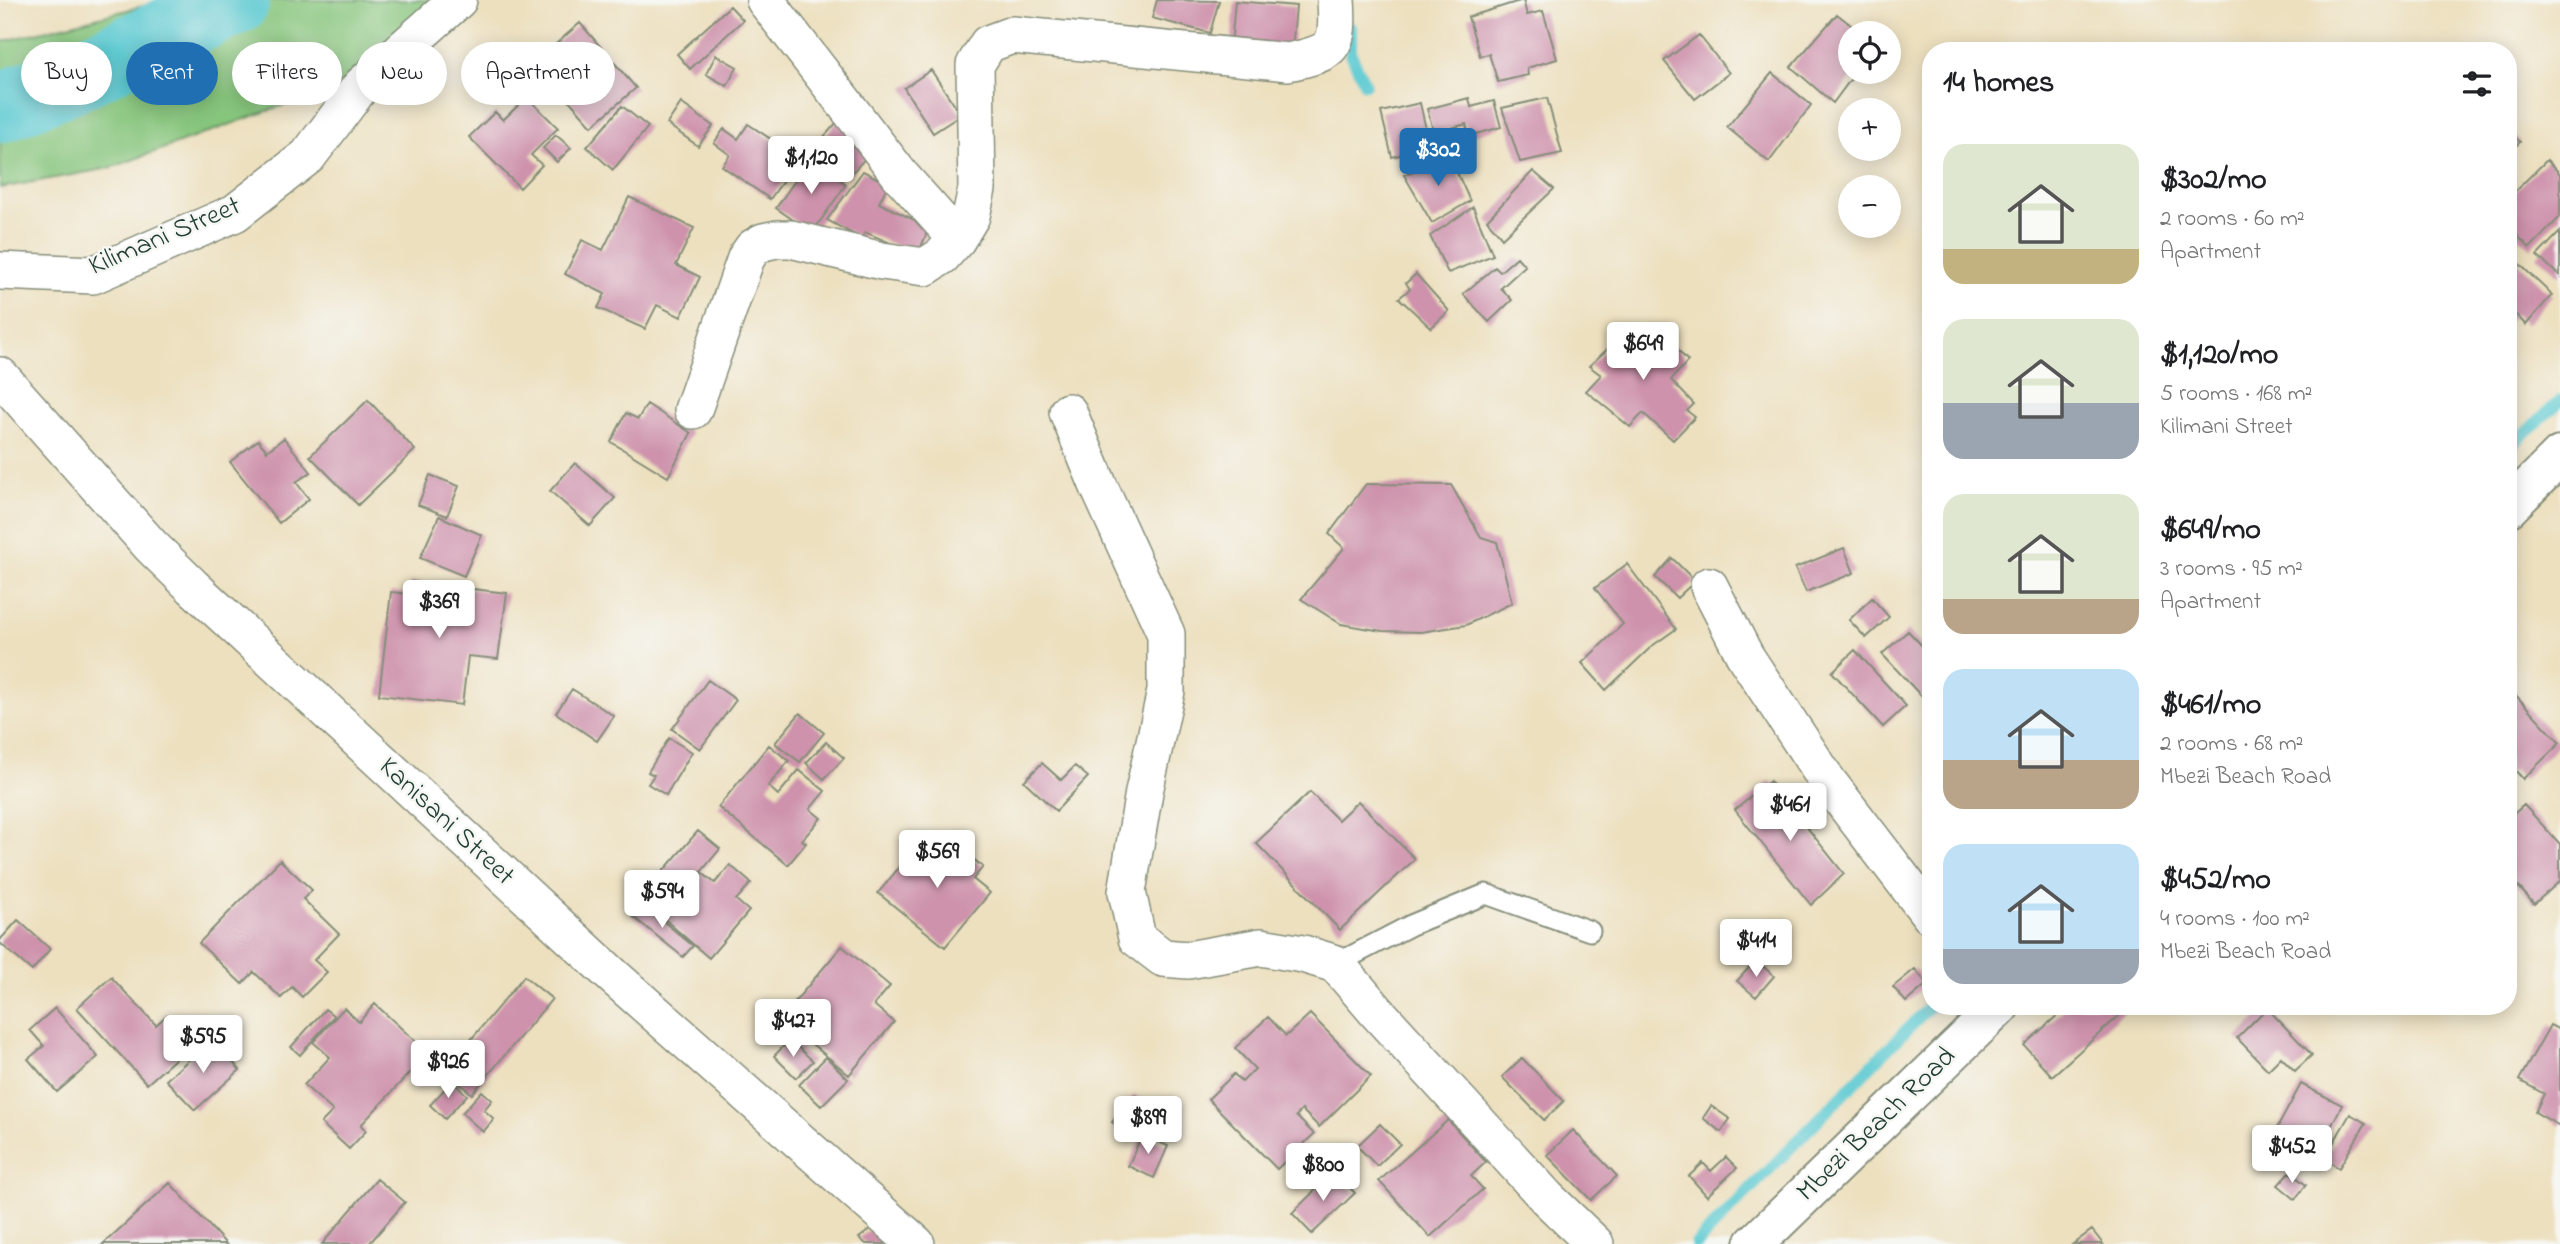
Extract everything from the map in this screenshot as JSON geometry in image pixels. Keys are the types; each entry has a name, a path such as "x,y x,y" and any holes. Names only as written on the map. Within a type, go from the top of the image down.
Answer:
{"main road":[{"path":"2517,499 2560,456"},
{"name":"Mbezi Beach Road","path":"1754,1244 1991,1015"}],"street":[{"name":"Kilimani Street","path":"0,271 93,275 235,212 308,156 361,86 458,0"},
{"path":"765,0 900,175 957,239"},
{"path":"693,410 746,258 753,248 763,242 791,239 882,261 925,267 943,256 957,239 971,216 977,189 975,65 988,44 1012,35 1288,62 1319,55 1330,47 1338,33 1336,0"},
{"name":"Kanisani Street","path":"0,376 151,546 193,587 613,976 916,1244"},
{"path":"1068,412 1166,634 1166,691 1144,792 1127,892 1137,938 1163,958 1188,960 1261,947 1303,954 1336,964 1547,1198 1595,1244"},
{"path":"1709,586 1745,656 1820,770 1922,904"}],"lane":[{"path":"1336,964 1411,925 1486,894 1590,931"}],"green space":[{"path":"167,0 453,0 404,42 356,42 356,79 342,84 342,42 232,42 232,105 284,105 110,168 0,188 0,42"}],"building":[{"path":"1157,0 1219,1 1210,33 1152,18"},
{"path":"1523,0 1527,15 1543,11 1557,59 1527,68 1528,75 1498,82 1489,54 1480,56 1468,17"},
{"path":"1235,1 1296,6 1292,51 1231,46"},
{"path":"730,6 743,20 690,69 677,54"},
{"path":"1837,14 1846,21 1838,21 1838,84 1847,84 1833,103 1791,67"},
{"path":"580,23 596,42 558,42"},
{"path":"1699,35 1729,73 1695,99 1664,61"},
{"path":"716,55 737,67 727,86 706,74"},
{"path":"615,64 636,88 592,126 573,105 615,105"},
{"path":"931,70 961,115 933,133 904,88"},
{"path":"1772,73 1811,105 1769,162 1727,127"},
{"path":"1469,98 1471,107 1494,101 1501,127 1469,136 1466,124 1434,133 1427,109"},
{"path":"1547,98 1562,153 1520,162 1502,108"},
{"path":"681,103 713,126 698,146 667,124"},
{"path":"1420,103 1430,147 1392,157 1381,112"},
{"path":"519,105 535,105 558,128 531,155 542,165 520,188 469,137 495,112 503,120"},
{"path":"622,106 648,127 613,170 587,147"},
{"path":"838,121 872,151 848,177 814,148"},
{"path":"748,124 786,149 770,173 783,181 770,199 722,166 730,155 714,143 724,129 738,139"},
{"path":"556,135 571,148 557,162 543,148"},
{"path":"1449,155 1470,201 1432,223 1404,175"},
{"path":"810,159 846,184 812,233 776,208"},
{"path":"2547,160 2560,174 2560,217 2530,248 2517,236 2517,189"},
{"path":"863,171 888,184 879,203 929,227 918,255 865,232 862,239 827,220"},
{"path":"1533,171 1554,189 1502,238 1487,220"},
{"path":"629,197 694,228 676,265 700,277 681,317 657,305 645,329 598,308 605,294 565,274 582,240 603,250"},
{"path":"1473,207 1493,255 1448,273 1430,236"},
{"path":"2560,232 2560,276 2537,256"},
{"path":"1517,257 1525,266 1501,288 1512,300 1489,322 1463,294 1495,267 1500,272"},
{"path":"2517,262 2552,295 2526,325 2517,316"},
{"path":"1416,274 1449,311 1431,328 1399,298 1410,289 1406,283"},
{"path":"1635,324 1662,347 1669,340 1688,361 1671,380 1694,404 1687,411 1695,417 1673,440 1643,413 1630,427 1586,391 1601,375 1589,366"},
{"path":"368,400 415,450 358,505 310,456"},
{"path":"647,404 691,433 668,477 611,442 626,413 638,419"},
{"path":"284,438 311,472 296,482 309,499 279,523 230,462 258,440 267,451"},
{"path":"575,463 615,498 590,526 550,491"},
{"path":"430,475 459,486 447,516 418,505"},
{"path":"1366,484 1451,485 1481,537 1497,542 1512,603 1466,625 1421,632 1382,631 1341,624 1301,599 1344,548 1329,534"},
{"path":"439,516 482,535 464,576 420,558"},
{"path":"1844,548 1854,573 1806,592 1795,568"},
{"path":"1672,558 1695,581 1677,598 1655,577"},
{"path":"1627,564 1676,629 1652,646 1606,690 1582,663 1623,624 1595,588"},
{"path":"411,582 507,593 498,659 468,656 462,705 379,695 391,592 409,594"},
{"path":"1872,598 1889,617 1866,638 1849,620"},
{"path":"1908,631 1922,646 1922,697 1882,654"},
{"path":"1855,650 1906,706 1883,727 1832,672"},
{"path":"708,680 736,700 700,749 672,729"},
{"path":"572,689 614,716 597,741 556,713"},
{"path":"2517,696 2560,743 2523,779 2517,772"},
{"path":"800,713 824,733 800,762 775,743"},
{"path":"669,738 692,752 666,795 648,784 654,775 648,772"},
{"path":"826,742 844,758 824,779 806,763"},
{"path":"769,745 789,761 768,786 778,795 799,770 825,791 810,809 821,818 802,840 806,843 788,865 718,807"},
{"path":"1042,763 1061,780 1075,766 1088,777 1056,811 1024,781"},
{"path":"1770,781 1844,874 1811,905 1735,810"},
{"path":"1310,792 1338,820 1358,801 1415,859 1340,930 1256,843"},
{"path":"2524,805 2560,844 2560,881 2534,904 2517,885 2517,811"},
{"path":"698,831 720,849 701,872 715,883 730,865 751,883 736,900 749,911 709,958 640,898"},
{"path":"945,836 983,867 973,879 990,893 945,947 878,893 915,848 927,858"},
{"path":"280,860 312,890 303,899 339,934 314,960 327,972 302,997 292,987 281,998 254,972 242,984 199,943"},
{"path":"641,903 693,946 683,957 631,915"},
{"path":"18,920 50,949 32,971 0,943"},
{"path":"842,946 890,986 874,1005 894,1022 849,1075 781,1018"},
{"path":"1756,960 1774,976 1756,997 1737,981"},
{"path":"1915,969 1922,978 1922,988 1906,1002 1893,987"},
{"path":"524,976 552,999 472,1094 445,1071"},
{"path":"111,977 156,1025 167,1015 193,1043 147,1084 77,1008"},
{"path":"375,1004 428,1053 361,1125 366,1131 349,1149 321,1123 333,1111 304,1085 330,1057 313,1042 344,1008 359,1022"},
{"path":"55,1008 98,1057 57,1092 28,1059 44,1046 30,1030"},
{"path":"325,1009 334,1016 300,1055 291,1047"},
{"path":"1310,1014 1371,1076 1319,1127 1302,1110 1296,1116 1314,1134 1277,1169 1208,1099 1234,1074 1242,1082 1255,1069 1235,1048 1268,1017 1286,1036"},
{"path":"2058,1015 2120,1015 2052,1076 2024,1045"},
{"path":"2260,1015 2274,1015 2312,1055 2295,1071 2281,1057 2268,1070 2237,1038"},
{"path":"2550,1025 2560,1030 2560,1126 2535,1112 2544,1094 2519,1080"},
{"path":"212,1039 240,1070 195,1110 166,1080"},
{"path":"790,1040 813,1061 796,1078 774,1056"},
{"path":"826,1057 848,1079 821,1106 799,1085"},
{"path":"1522,1058 1564,1101 1544,1120 1502,1077"},
{"path":"452,1081 467,1095 445,1119 430,1105"},
{"path":"2301,1084 2342,1105 2316,1156 2274,1134"},
{"path":"482,1091 492,1100 484,1110 494,1119 483,1132 462,1113"},
{"path":"1134,1095 1150,1106 1127,1134 1112,1122"},
{"path":"1711,1106 1730,1119 1721,1132 1703,1118"},
{"path":"2350,1114 2366,1123 2339,1168 2324,1159"},
{"path":"1448,1120 1486,1162 1471,1176 1483,1189 1430,1237 1379,1181"},
{"path":"1380,1124 1400,1144 1377,1166 1357,1146"},
{"path":"1573,1130 1617,1176 1591,1200 1547,1155"},
{"path":"1142,1135 1168,1146 1154,1178 1128,1166"},
{"path":"1726,1157 1737,1168 1707,1196 1689,1176 1703,1163 1711,1171"},
{"path":"1334,1172 1355,1193 1312,1234 1292,1213"},
{"path":"2290,1172 2306,1185 2295,1199 2278,1185"},
{"path":"377,1179 405,1202 369,1244 322,1244"},
{"path":"170,1183 226,1244 103,1244"},
{"path":"880,1222 904,1244 866,1244 859,1238"},
{"path":"2092,1230 2103,1244 2073,1244"}],"waterway":[{"path":"0,108 74,77 235,0"},
{"path":"1351,28 1351,54 1365,84"},
{"path":"2517,441 2560,401"},
{"path":"1696,1244 1922,1014"}]}
